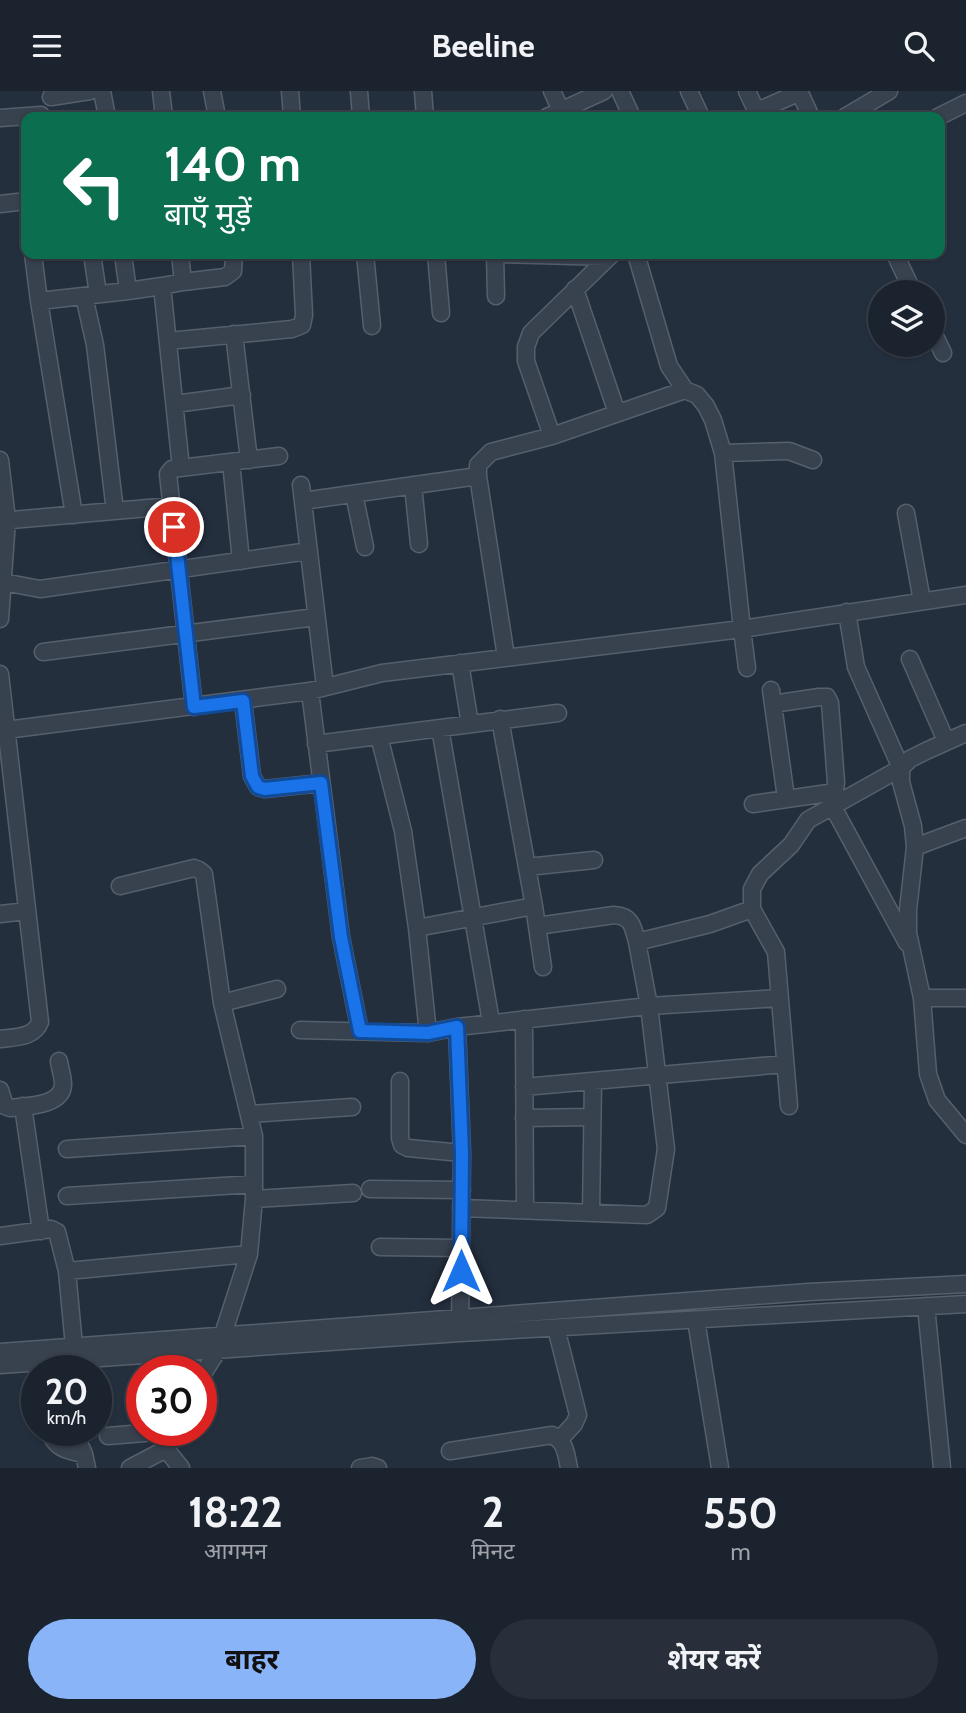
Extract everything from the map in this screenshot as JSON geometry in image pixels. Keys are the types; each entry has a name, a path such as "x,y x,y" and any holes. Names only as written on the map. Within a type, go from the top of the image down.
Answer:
{"street":[{"path":"102,91 106,112"},
{"path":"161,91 163,112"},
{"path":"212,91 216,112"},
{"path":"290,91 292,112"},
{"path":"359,91 360,112"},
{"path":"423,91 425,112"},
{"path":"552,91 556,112"},
{"path":"563,112 604,91"},
{"path":"620,91 630,112"},
{"path":"689,91 699,112"},
{"path":"747,91 754,106 762,110 799,92 809,112"},
{"path":"850,112 867,97 890,91"},
{"path":"51,97 80,92"},
{"path":"945,114 966,103"},
{"path":"0,118 21,116"},
{"path":"0,204 21,202"},
{"path":"34,259 74,515"},
{"path":"92,259 94,345 115,511"},
{"path":"124,259 128,291"},
{"path":"181,259 183,282"},
{"path":"39,301 225,277 233,271 234,259"},
{"path":"168,341 292,329 302,325 304,315 300,259"},
{"path":"365,259 372,325"},
{"path":"436,259 441,313"},
{"path":"496,296 497,259"},
{"path":"552,436 526,361 526,347 531,333 606,259"},
{"path":"637,259 668,366 685,390 697,395 706,406 723,453 747,668"},
{"path":"897,259 907,280"},
{"path":"162,286 181,468"},
{"path":"575,289 617,413"},
{"path":"234,334 249,460"},
{"path":"506,657 478,465 491,452 552,436 685,390"},
{"path":"175,404 242,395"},
{"path":"723,453 789,451 813,460"},
{"path":"194,707 168,474 172,469 279,456"},
{"path":"0,460 3,521 0,619"},
{"path":"231,462 241,561"},
{"path":"360,1031 341,937 316,744 316,617 302,493 354,494 478,476"},
{"path":"413,485 419,544"},
{"path":"354,494 365,547"},
{"path":"3,521 171,506"},
{"path":"906,513 922,601"},
{"path":"2,582 40,589 309,551"},
{"path":"6,730 243,701 317,689 382,673 742,629 966,595"},
{"path":"847,612 856,667 901,768 901,782 913,826 915,847 908,910 910,948 922,999 931,1086 937,1100 966,1135"},
{"path":"43,652 316,617"},
{"path":"910,659 946,741"},
{"path":"460,663 470,724"},
{"path":"0,674 6,730 5,766 27,911 40,1022 37,1029 28,1035 0,1039"},
{"path":"786,798 772,697 827,698 831,714 834,799 910,948"},
{"path":"243,701 252,776 258,787 265,789 321,783"},
{"path":"316,744 558,713"},
{"path":"500,719 543,967"},
{"path":"440,728 491,1022"},
{"path":"789,1106 776,952 752,909 752,889 760,874 792,845 808,820 834,799 901,768 910,759 966,733"},
{"path":"379,736 403,831 417,927 428,1033"},
{"path":"753,804 786,798 834,799"},
{"path":"915,847 966,828"},
{"path":"527,867 594,860"},
{"path":"120,886 194,868 204,874 222,1003 254,1136 254,1192 249,1254 221,1343 214,1355"},
{"path":"417,927 534,906"},
{"path":"637,942 710,924 752,909"},
{"path":"0,914 27,911"},
{"path":"461,1208 647,1215 657,1207 666,1149 649,1006 631,922 624,915 614,915 537,926"},
{"path":"222,1003 277,989"},
{"path":"300,1030 428,1033 491,1022 649,1006 780,998"},
{"path":"922,999 966,998"},
{"path":"524,1019 525,1210"},
{"path":"457,1027 462,1153 460,1325"},
{"path":"0,1090 5,1106 10,1108 55,1100 61,1094 63,1086 59,1061"},
{"path":"524,1087 785,1064"},
{"path":"400,1081 402,1145 408,1149 462,1153"},
{"path":"591,1213 593,1081"},
{"path":"23,1107 41,1231"},
{"path":"250,1114 352,1107"},
{"path":"524,1118 592,1117"},
{"path":"67,1149 254,1136"},
{"path":"370,1189 462,1190"},
{"path":"67,1196 353,1193"},
{"path":"0,1236 51,1229 57,1232 67,1271 74,1355"},
{"path":"380,1247 461,1248"},
{"path":"67,1271 249,1254"},
{"path":"111,1355 808,1292 966,1284"},
{"path":"460,1325 556,1328 966,1304"},
{"path":"926,1306 942,1468"},
{"path":"696,1320 720,1468"},
{"path":"556,1328 578,1415 574,1424 560,1439"},
{"path":"0,1352 32,1355"},
{"path":"0,1365 21,1363"},
{"path":"450,1451 552,1435 560,1439 565,1447 569,1468"},
{"path":"59,1446 86,1461"},
{"path":"166,1446 181,1468"},
{"path":"130,1468 166,1449"},
{"path":"360,1468 378,1468"}],"route":[{"path":"174,527 194,707 243,701 252,776 258,787 265,789 321,783 341,937 360,1031 428,1033 457,1027 462,1153 461,1271"}]}
